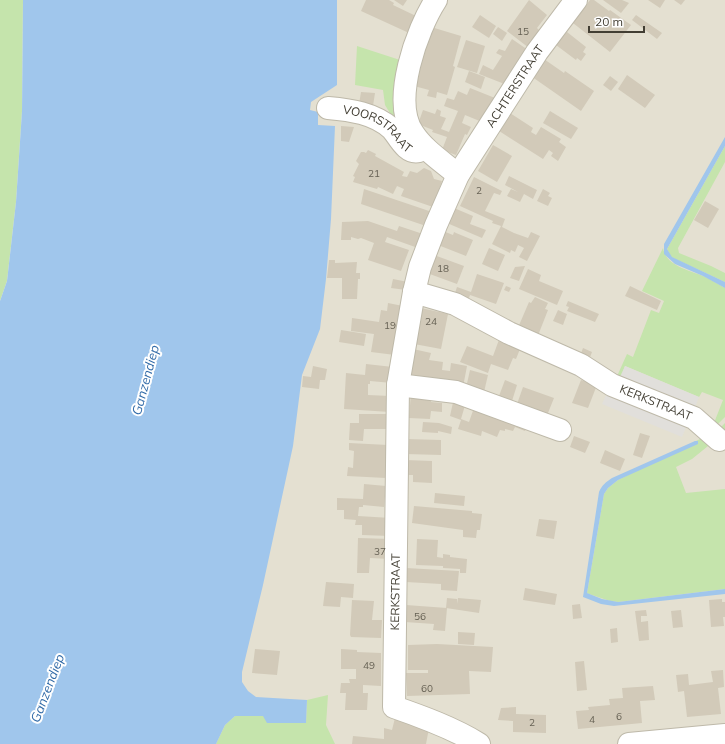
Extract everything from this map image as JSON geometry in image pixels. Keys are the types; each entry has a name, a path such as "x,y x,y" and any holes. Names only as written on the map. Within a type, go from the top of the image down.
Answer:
{"street":[{"name":"VOORSTRAAT","path":"436,0 423,22 411,57 405,102 407,120 413,133 424,147 458,175"},
{"name":"ACHTERSTRAAT","path":"458,175 537,52 576,0"},
{"name":"VOORSTRAAT","path":"328,108 348,110 367,115 381,121 392,130 408,149 415,152 420,151 424,147"},
{"name":"KERKSTRAAT","path":"458,175 436,225 420,267 414,292 398,385 397,574 394,707 434,722 470,738 479,744"},
{"name":"KERKSTRAAT","path":"414,292 455,304 508,333 580,365 612,385 694,418 719,440"},
{"path":"398,385 456,392 560,430"},
{"path":"629,744 725,735"}],"shaded area":[{"path":"300,0 725,0 725,744 179,744"},
{"path":"625,366 699,397 694,410 619,379"},
{"path":"608,391 687,425 682,437 602,404"}],"green space":[{"path":"0,0 23,0 22,111 16,202 7,281 0,301"},
{"path":"357,46 400,60 396,123 385,105 383,90 355,85"},
{"path":"725,146 725,162 678,248 679,253 725,273 725,282 671,257 667,249"},
{"path":"663,248 665,254 673,263 706,277 725,288 725,417 717,425 720,428 725,423 725,429 722,431 712,428 723,400 702,392 699,397 625,366 621,377 619,377 618,374 627,354 633,357 651,310 659,313 664,301 642,291"},
{"path":"706,436 713,442 692,459 676,467 686,493 725,489 725,589 618,602 610,601 587,593 604,494 608,488 618,480"},
{"path":"328,695 326,725 335,744 216,744 225,725 235,716 263,716 306,723 307,700"}],"water":[{"name":"Ganzendiep","path":"23,0 337,0 337,85 311,102 310,110 318,112 318,125 335,126 331,219 320,329 302,375 293,446 263,585 242,672 242,682 248,691 256,697 307,700 306,723 267,723 263,716 235,716 225,725 216,744 0,744 0,301 7,281 16,202 22,111"},
{"path":"725,137 725,146 667,249 672,257 725,282 725,288 703,276 675,264 664,254 664,244"},
{"path":"698,441 698,444 618,480 608,488 604,494 587,593 602,599 618,602 725,589 725,594 614,606 601,604 583,597 601,487 612,478"}],"building":[{"path":"366,0 389,0 394,3 393,5 416,16 409,33 361,11"},
{"path":"394,0 407,0 403,6"},
{"path":"529,0 547,15 537,28 541,32 529,48 507,31"},
{"path":"590,0 594,0 631,25 610,52 573,23"},
{"path":"603,0 622,0 629,3 621,13"},
{"path":"648,0 665,0 660,8"},
{"path":"674,0 685,0 681,5"},
{"path":"480,15 496,26 489,38 472,27"},
{"path":"636,15 662,33 657,39 632,20"},
{"path":"431,27 461,36 453,66 455,67 447,95 437,92 436,98 427,96 429,90 414,86"},
{"path":"498,27 507,33 502,41 493,34"},
{"path":"567,32 586,47 583,52 586,54 581,61 577,58 576,60 556,45"},
{"path":"512,39 528,50 507,85 479,74 483,65 493,70 502,56 496,53 499,49 505,51"},
{"path":"466,40 485,46 477,73 457,67"},
{"path":"541,57 594,91 581,111 528,74"},
{"path":"469,71 485,77 481,89 465,82"},
{"path":"627,75 655,95 645,108 618,89"},
{"path":"610,76 618,82 611,91 603,85"},
{"path":"470,88 495,98 482,122 465,115 462,123 471,127 467,135 465,134 456,155 442,150 447,137 432,132 433,130 418,124 423,110 435,114 437,109 441,111 440,116 446,118 441,129 449,132 458,111 444,106 447,98 454,100 458,91 467,95"},
{"path":"361,92 375,93 373,106 359,104"},
{"path":"507,111 533,128 531,132 536,135 541,127 561,139 559,142 566,147 558,161 551,156 553,153 549,150 543,159 496,129"},
{"path":"550,111 578,128 571,139 543,123"},
{"path":"341,126 354,127 349,142 341,141"},
{"path":"493,145 512,156 497,182 478,171"},
{"path":"368,150 376,154 375,156 404,172 402,176 407,177 410,171 417,173 424,168 431,171 434,179 442,181 433,207 401,196 404,189 397,186 393,194 378,187 377,189 353,182 355,177 353,176 359,164 356,161 361,152 366,153"},
{"path":"509,176 537,190 533,199 524,194 520,202 507,196 511,189 518,192 505,185"},
{"path":"474,177 502,191 500,195 494,193 485,211 505,219 502,227 528,238 531,232 540,236 527,261 519,257 524,248 518,245 515,252 511,250 510,253 492,244 501,226 492,223 493,221 460,206"},
{"path":"364,189 432,212 426,226 361,204"},
{"path":"543,189 550,193 548,196 552,198 548,206 537,201"},
{"path":"705,201 719,209 708,228 694,220"},
{"path":"454,208 473,216 470,224 486,230 482,238 447,223"},
{"path":"368,221 397,231 399,226 423,234 418,248 387,237 385,242 409,250 401,271 368,260 374,243 361,238 358,239 351,237 351,240 341,240 342,222"},
{"path":"443,231 453,235 454,232 473,240 466,256 438,245"},
{"path":"489,248 505,255 498,271 482,264"},
{"path":"434,255 464,266 457,284 427,273"},
{"path":"329,260 335,260 335,263 357,262 356,273 360,273 360,279 358,279 357,299 342,299 342,278 327,278"},
{"path":"525,266 519,281 510,278 515,267"},
{"path":"528,269 541,275 539,281 563,291 557,305 519,289"},
{"path":"477,274 504,283 496,304 470,295 468,301 454,296 457,287 471,292"},
{"path":"393,279 408,282 406,290 391,288"},
{"path":"506,286 511,288 509,292 504,290"},
{"path":"630,286 661,301 657,310 625,296"},
{"path":"535,297 548,303 545,309 548,310 537,338 517,330 529,302 531,303"},
{"path":"568,301 599,314 595,322 567,311 569,307 566,306"},
{"path":"388,303 403,306 395,355 371,352 374,334 351,331 352,318 379,322 381,310 387,311"},
{"path":"421,308 448,314 441,349 414,344"},
{"path":"558,310 567,314 563,325 553,321"},
{"path":"341,330 366,334 364,346 339,342"},
{"path":"500,337 520,349 516,359 513,358 508,370 491,364 488,373 460,362 467,346 493,356"},
{"path":"583,348 592,352 589,360 580,356"},
{"path":"413,349 431,353 429,360 443,362 442,370 450,371 451,363 467,366 463,387 408,378"},
{"path":"366,364 393,367 392,383 370,381 370,384 368,384 368,395 390,396 390,412 344,409 346,373 365,375"},
{"path":"313,366 327,369 325,380 320,380 319,389 302,387 303,376 311,377"},
{"path":"470,370 488,375 484,392 466,388"},
{"path":"505,380 517,385 512,401 499,396"},
{"path":"581,380 597,385 588,408 572,403"},
{"path":"523,387 554,398 546,418 516,407"},
{"path":"411,393 432,394 431,402 442,403 442,412 431,411 430,419 409,418"},
{"path":"454,398 466,402 461,419 469,422 475,405 528,423 525,431 515,427 513,431 505,429 505,431 500,430 497,437 482,431 481,436 458,429 461,420 450,416"},
{"path":"359,414 389,414 389,429 364,429 363,441 349,440 350,423 359,423"},
{"path":"423,422 439,423 452,427 451,434 438,431 438,433 422,432"},
{"path":"640,433 650,436 642,458 633,455"},
{"path":"574,436 590,442 585,453 570,447"},
{"path":"406,439 441,440 441,455 405,454"},
{"path":"349,443 388,445 386,478 347,476 348,467 353,468 354,451 349,450"},
{"path":"605,450 625,459 620,471 600,463"},
{"path":"405,460 432,461 432,483 413,482 413,475 405,475"},
{"path":"364,484 386,486 384,507 363,505 363,507 359,507 358,516 391,518 390,536 362,535 362,525 355,525 356,520 344,519 344,510 337,510 337,498 363,499"},
{"path":"435,493 465,496 464,506 434,503"},
{"path":"414,506 472,511 472,513 482,514 480,530 477,530 476,538 463,537 463,530 412,523"},
{"path":"539,519 557,521 554,539 536,536"},
{"path":"358,538 391,539 390,559 370,558 369,573 357,573"},
{"path":"417,539 438,540 437,557 443,558 443,554 450,555 450,557 467,559 466,573 460,573 460,569 443,568 443,566 416,565"},
{"path":"406,568 459,571 457,591 441,590 441,584 406,582"},
{"path":"326,582 354,584 353,598 341,597 340,607 323,606"},
{"path":"525,588 557,594 555,605 523,600"},
{"path":"447,598 457,599 457,604 458,598 481,600 479,613 446,608"},
{"path":"722,599 722,602 725,602 725,617 723,617 724,626 711,627 709,600"},
{"path":"352,600 374,601 372,620 382,620 381,638 351,637"},
{"path":"580,604 582,618 573,619 572,605"},
{"path":"406,605 447,608 445,631 433,630 434,624 405,622"},
{"path":"646,610 647,616 641,616 641,622 648,621 649,640 639,641 635,611"},
{"path":"681,610 683,627 673,628 671,611"},
{"path":"617,628 618,642 611,643 610,629"},
{"path":"458,632 475,633 474,645 458,644"},
{"path":"437,644 493,647 491,672 469,671 470,694 407,696 406,673 428,673 428,670 408,670 408,645"},
{"path":"255,649 280,651 277,675 252,673"},
{"path":"341,649 357,650 357,652 381,653 381,686 363,685 363,693 368,693 367,710 345,710 346,693 340,693 341,683 350,683 349,679 356,679 356,669 341,669"},
{"path":"584,661 587,690 577,691 575,662"},
{"path":"723,670 724,687 718,688 721,714 687,717 684,691 678,692 676,675 688,674 689,685 713,682 711,671"},
{"path":"653,686 655,700 640,701 642,723 578,729 576,711 589,710 588,707 610,705 609,699 623,698 622,688"},
{"path":"516,707 516,714 546,715 546,733 513,732 513,721 498,720 501,708"},
{"path":"395,718 429,728 426,744 352,744 353,736 384,739 384,728 392,730"}]}
